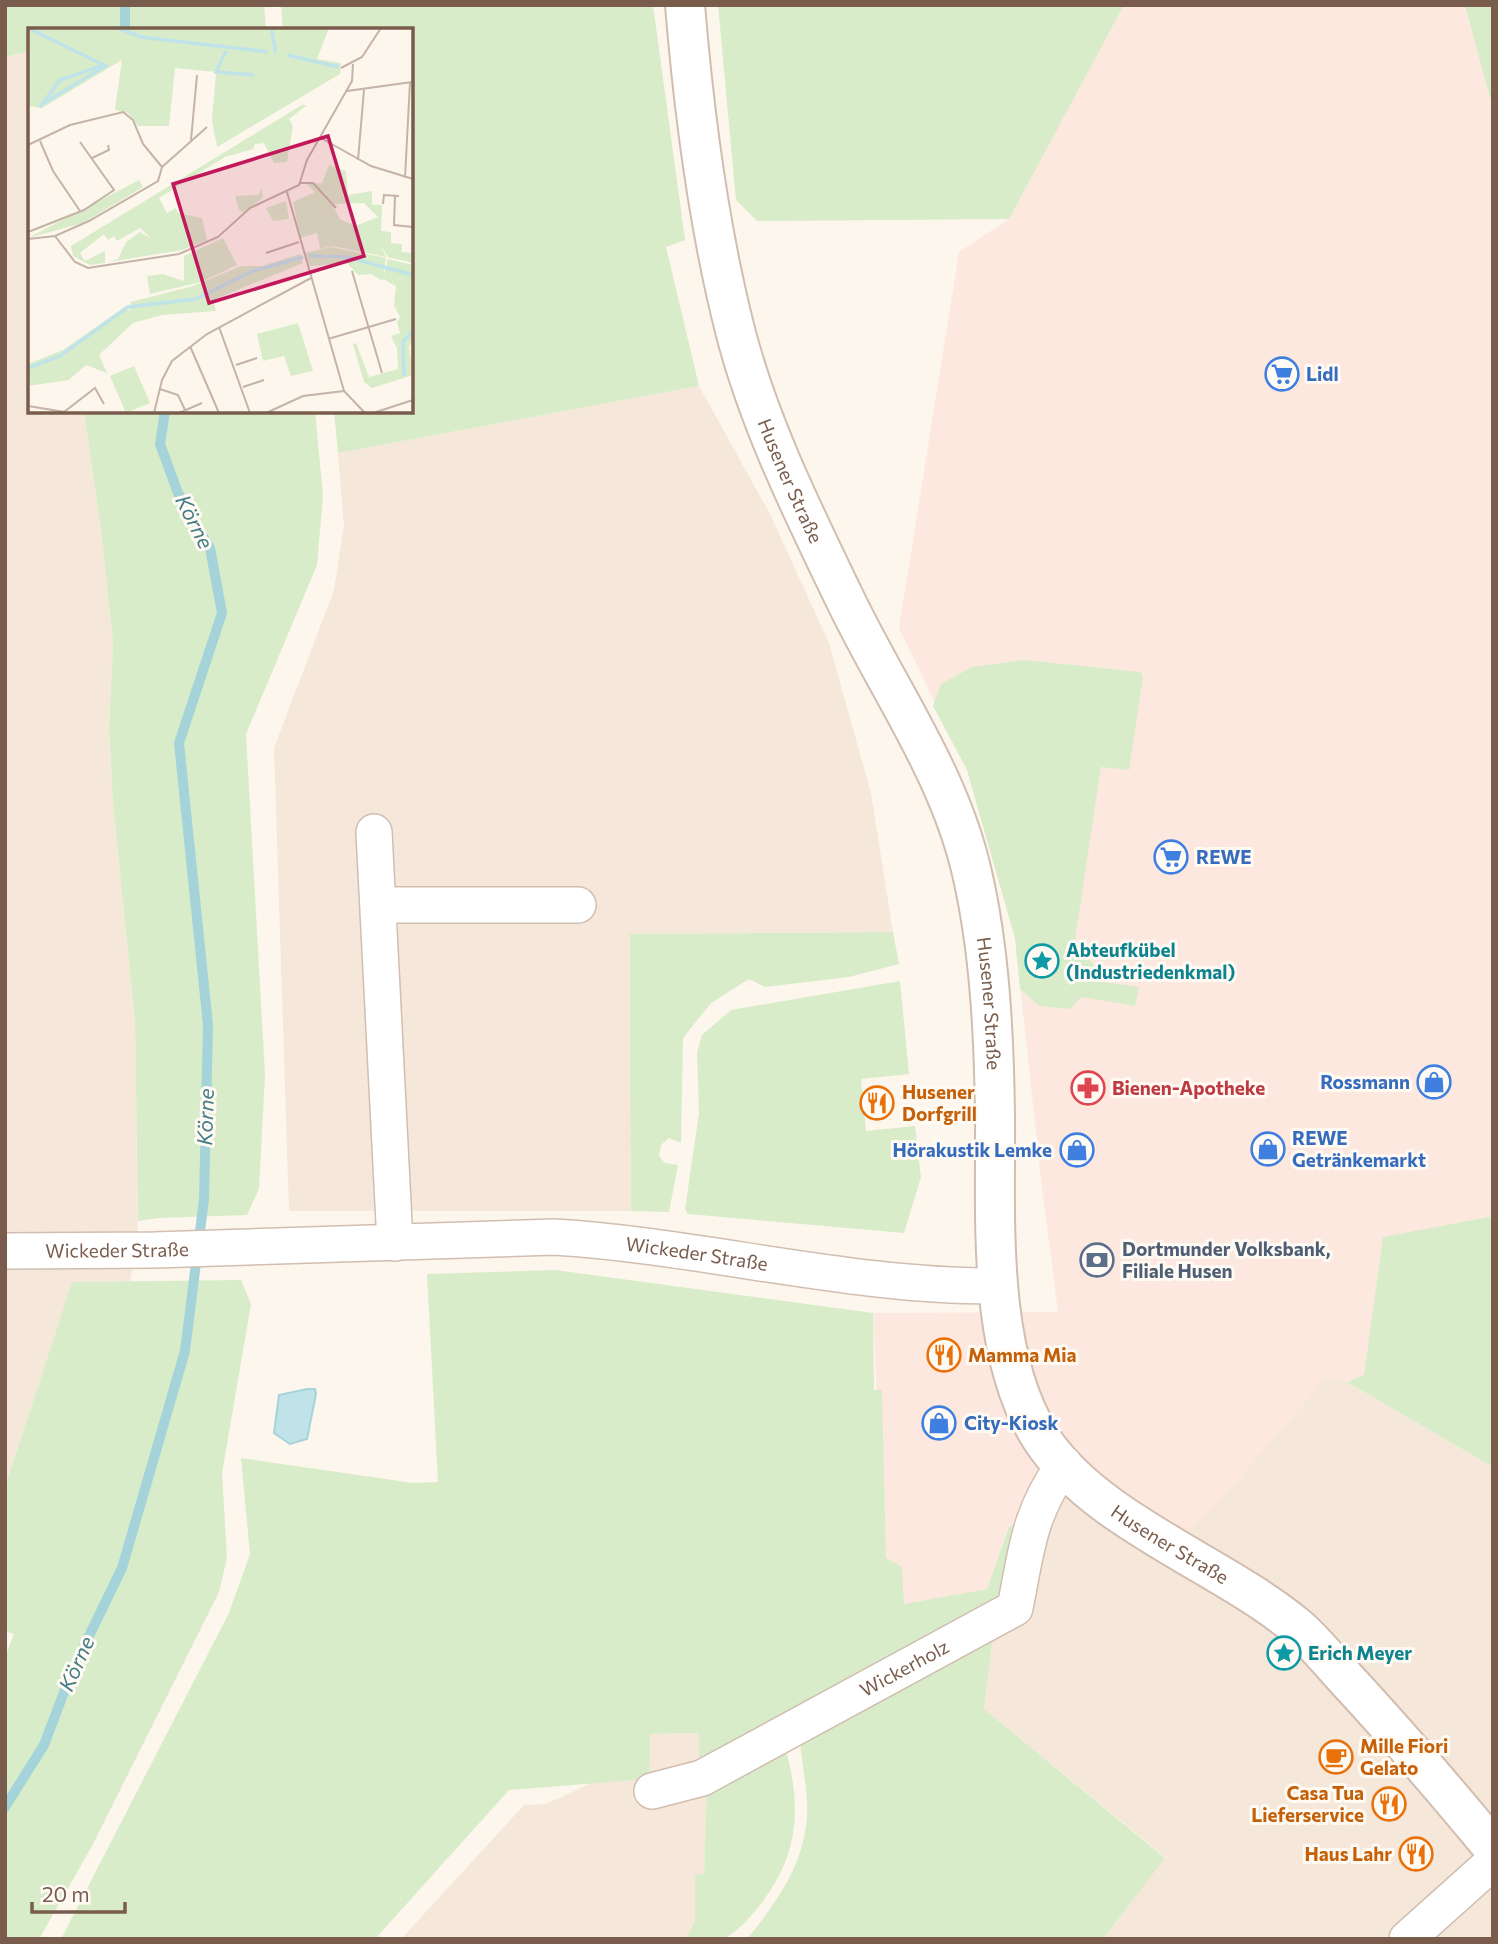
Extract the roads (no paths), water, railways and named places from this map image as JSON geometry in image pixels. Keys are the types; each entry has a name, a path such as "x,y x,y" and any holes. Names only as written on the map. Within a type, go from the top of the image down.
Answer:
{"street":[{"name":"Husener Straße","path":"685,5 693,99 735,332 760,407 844,597 954,807 973,876 990,1006 998,1286 1011,1358 1028,1413 1042,1440 1064,1464 1114,1508 1297,1626 1412,1749 1493,1848"},
{"path":"374,832 395,1243"},
{"path":"379,905 578,905"},
{"name":"Wickeder Straße","path":"5,1251 154,1250 554,1237 609,1240 817,1273 933,1285 998,1286"},
{"name":"Wickerholz","path":"652,1791 702,1778 1015,1608 1032,1521 1043,1494 1064,1464"},
{"path":"1407,1939 1493,1862"}],"water":[{"path":"315,1389 316,1394 307,1439 290,1444 274,1433 279,1395"}],"waterway":[{"name":"Körne","path":"125,5 125,28"},
{"name":"Körne","path":"5,1807 44,1745 72,1671 122,1568 185,1351 204,1199 208,1025 179,743 222,613 210,548 178,493 160,444 165,413"}],"place":[{"name":"Lidl","path":"1282,374"},
{"name":"REWE","path":"1171,857"},
{"name":"Abteufkübel (Industriedenkmal)","path":"1042,961"},
{"name":"Rossmann","path":"1434,1082"},
{"name":"Bienen-Apotheke","path":"1088,1088"},
{"name":"Husener Dorfgrill","path":"877,1103"},
{"name":"REWE Getränkemarkt","path":"1268,1149"},
{"name":"Hörakustik Lemke","path":"1077,1150"},
{"name":"Dortmunder Volksbank, Filiale Husen","path":"1097,1260"},
{"name":"Mamma Mia","path":"944,1355"},
{"name":"City-Kiosk","path":"939,1423"},
{"name":"Erich Meyer","path":"1284,1653"},
{"name":"Mille Fiori Gelato","path":"1336,1757"},
{"name":"Casa Tua Lieferservice","path":"1389,1804"},
{"name":"Haus Lahr","path":"1416,1854"}]}
